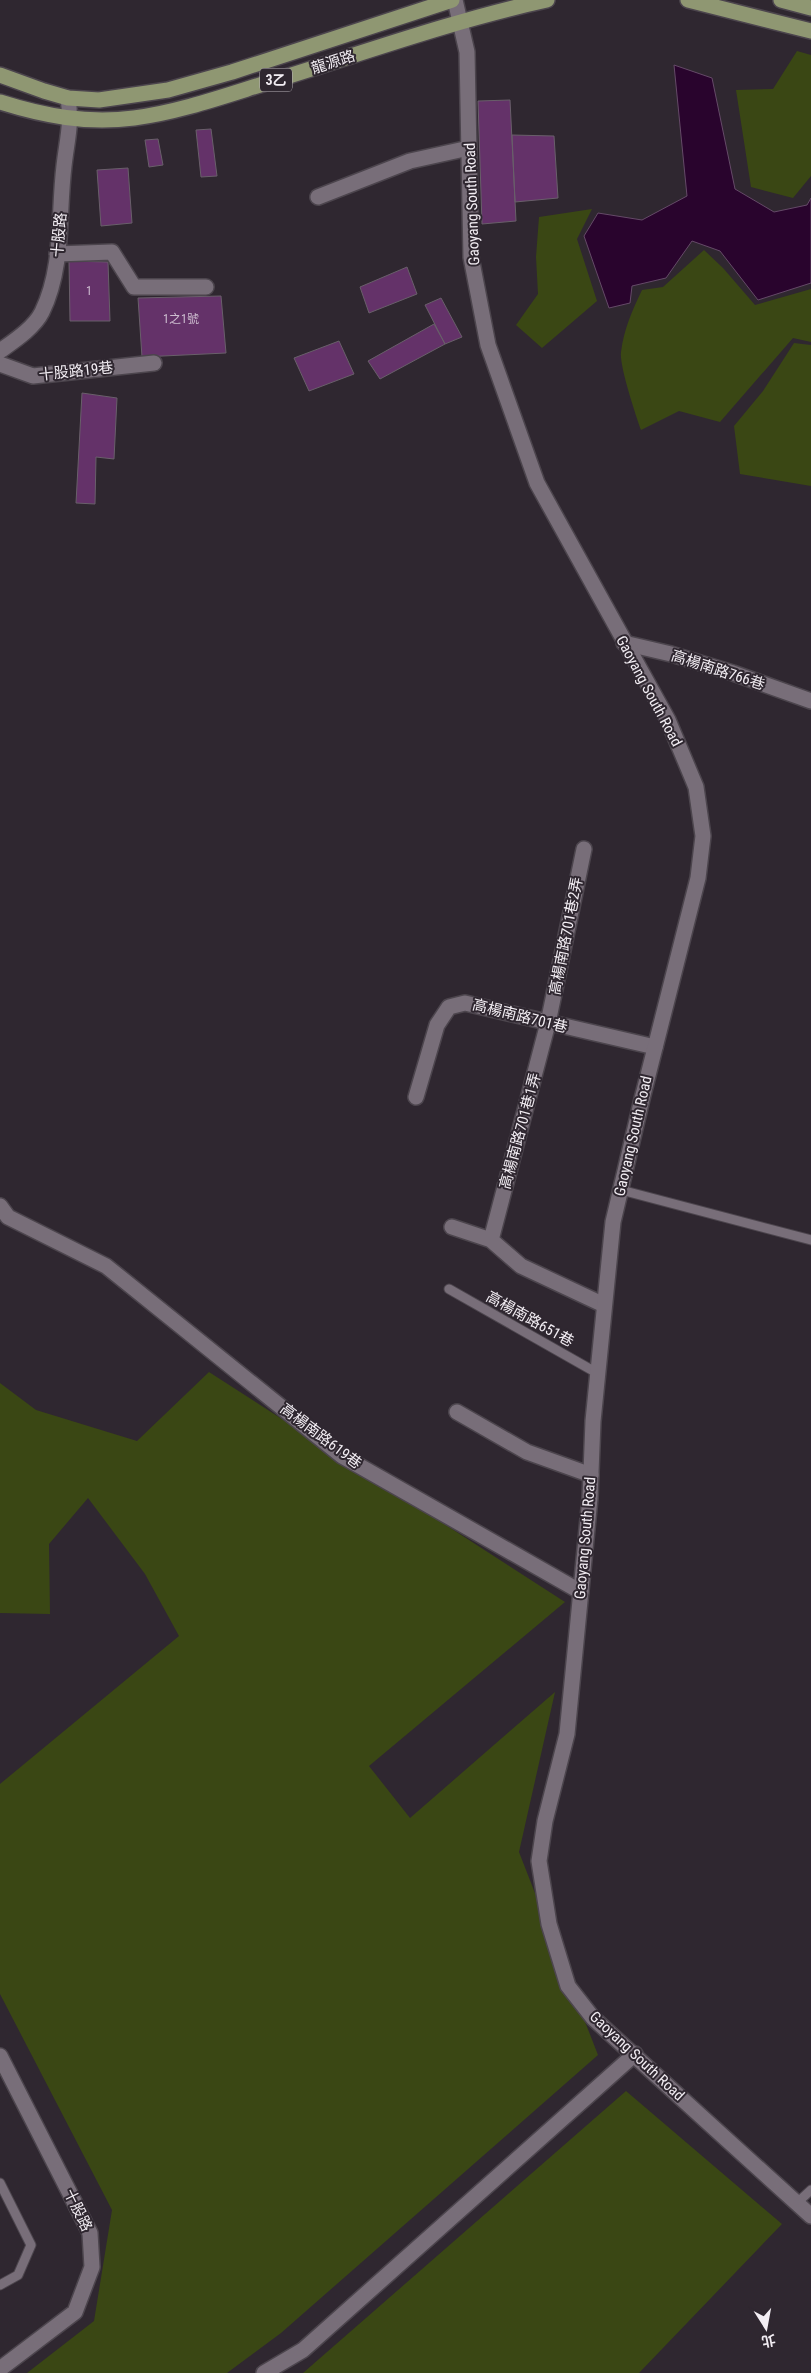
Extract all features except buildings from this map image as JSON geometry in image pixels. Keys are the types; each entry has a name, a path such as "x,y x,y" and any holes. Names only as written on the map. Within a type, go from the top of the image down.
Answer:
{"main road":[{"name":"3乙","path":"0,75 68,98 99,100 168,90 232,72 454,0"},
{"name":"龍源路","path":"0,102 38,114 71,119 134,118 184,107 461,21 547,0"},
{"path":"688,0 811,31"},
{"path":"781,0 811,8"}],"street":[{"name":"Gaoyang South Road","path":"454,0 461,21 467,52 471,257 488,345 537,483 668,720 696,787 703,836 698,878 620,1190 614,1222 604,1305 591,1475 567,1734 545,1821 540,1861 549,1924 568,1986 593,2018 798,2202 811,2216"},
{"name":"十股路","path":"0,351 18,338 41,314 54,282 64,166 71,119 68,98"},
{"path":"318,197 410,161 469,148"},
{"path":"57,254 112,252 134,287 206,287"},
{"name":"十股路19巷","path":"0,364 33,376 154,363"},
{"name":"高楊南路766巷","path":"624,643 698,662 811,701"},
{"name":"高楊南路701巷2弄","path":"548,1023 584,849"},
{"name":"高楊南路701巷","path":"416,1096 437,1025 449,1007 465,1002 655,1047"},
{"name":"高楊南路701巷1弄","path":"491,1240 548,1023"},
{"name":"高楊南路619巷","path":"0,1206 8,1218 106,1266 342,1456 580,1592"},
{"path":"452,1227 491,1240 521,1266 604,1305"},
{"path":"457,1412 527,1452 591,1475"},
{"path":"264,2373 303,2350 634,2054"},
{"name":"十股路","path":"0,2056 90,2233 92,2267 75,2312 0,2369"}],"lane":[{"path":"620,1190 811,1240"},
{"name":"高楊南路651巷","path":"449,1289 598,1373"},
{"path":"0,2183 31,2246 18,2275 0,2285"},
{"path":"798,2202 811,2190"}],"green space":[{"path":"797,51 811,55 811,176 793,198 751,187 736,90 773,89"},
{"path":"592,209 577,239 597,301 542,348 516,325 538,294 536,257 539,217"},
{"path":"704,250 723,268 755,305 811,289 811,342 793,338 720,422 679,411 641,430 628,391 621,359 622,344 629,320 642,290 663,287"},
{"path":"794,343 811,345 811,486 740,474 734,426 763,391"},
{"path":"209,1372 565,1602 369,1766 410,1818 555,1692 519,1852 598,2055 281,2333 227,2373 27,2373 94,2321 112,2210 0,1994 0,1784 179,1636 145,1574 88,1498 49,1544 50,1614 0,1613 0,1383 36,1410 137,1441"},
{"path":"626,2091 782,2224 639,2373 303,2373"}],"shaded area":[{"path":"674,65 712,78 735,189 774,212 807,205 811,198 811,283 758,300 720,251 692,241 666,278 632,286 630,303 609,308 584,236 598,213 642,220 687,196"}]}
